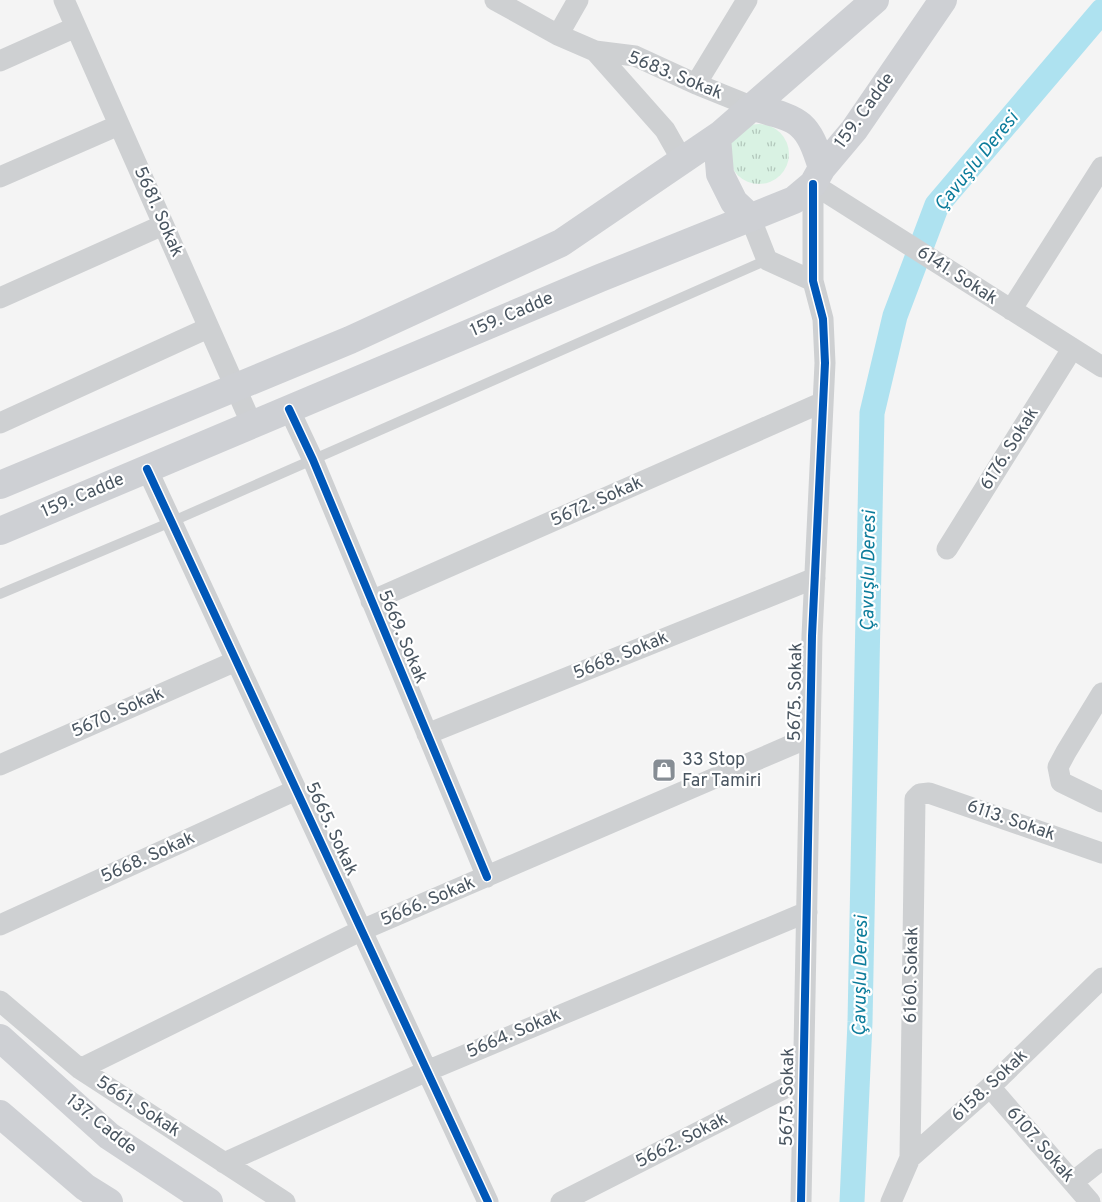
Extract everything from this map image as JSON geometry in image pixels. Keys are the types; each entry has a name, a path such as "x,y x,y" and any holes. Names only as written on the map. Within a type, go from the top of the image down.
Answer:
{"main road":[{"path":"0,485 350,340 561,243 717,137 875,0"},
{"name":"159. Cadde","path":"0,531 600,278 794,200 817,176 854,130 943,0"},
{"path":"753,107 788,117 804,127 815,146 817,176"},
{"path":"717,137 720,174 734,202 750,217"},
{"name":"137. Cadde","path":"0,1038 109,1136 209,1202"},
{"path":"0,1114 84,1187 109,1202"}],"street":[{"name":"5681. Sokak","path":"64,0 252,425"},
{"name":"5683. Sokak","path":"495,0 558,35 595,51 635,56 696,84 753,107"},
{"path":"558,35 578,0"},
{"path":"696,84 747,0"},
{"path":"0,60 76,27"},
{"name":"5683. Sokak","path":"595,51 665,130 682,160"},
{"path":"0,177 119,125"},
{"path":"1011,310 1102,167"},
{"name":"6141. Sokak","path":"817,176 877,225 1102,367"},
{"name":"5675. Sokak","path":"801,1202 812,636 825,363 823,319 813,281 817,176"},
{"path":"750,217 767,260 813,281"},
{"path":"0,298 163,225"},
{"path":"0,423 208,328"},
{"name":"6176. Sokak","path":"947,549 1072,349"},
{"name":"5672. Sokak","path":"371,601 824,402"},
{"name":"5669. Sokak","path":"289,409 313,460 487,877"},
{"name":"5665. Sokak","path":"147,469 488,1202"},
{"name":"5668. Sokak","path":"427,734 815,578"},
{"name":"5670. Sokak","path":"0,764 236,660"},
{"path":"1102,693 1058,766 1061,782 1102,802"},
{"name":"5666. Sokak","path":"80,1069 362,930 810,737"},
{"name":"5668. Sokak","path":"0,925 296,790"},
{"name":"6113. Sokak","path":"920,794 929,793 1102,853"},
{"name":"6160. Sokak","path":"910,1158 914,799 920,794"},
{"name":"5664. Sokak","path":"224,1163 427,1071 807,912"},
{"name":"6158. Sokak","path":"891,1202 910,1158 990,1087 1102,978"},
{"name":"5661. Sokak","path":"0,1001 80,1069 285,1202"},
{"name":"5662. Sokak","path":"561,1202 803,1079"},
{"name":"6107. Sokak","path":"990,1087 1090,1202"},
{"path":"1073,1182 1102,1159"}],"lane":[{"path":"0,594 172,522 767,260"}],"green space":[{"path":"759,124 776,129 784,137 789,154 784,171 776,179 759,184 742,179 734,171 729,154 734,137 742,129"}],"waterway":[{"name":"Çavuşlu Deresi","path":"852,1202 860,1022 872,413 895,316 937,205 1102,11"}],"cycle path":[{"path":"801,1202 812,636 825,363 823,319 813,281 813,184"},
{"path":"289,409 313,460 487,877"},
{"path":"147,469 488,1202"}],"place":[{"name":"33 Stop Far Tamiri","path":"664,770"}]}
